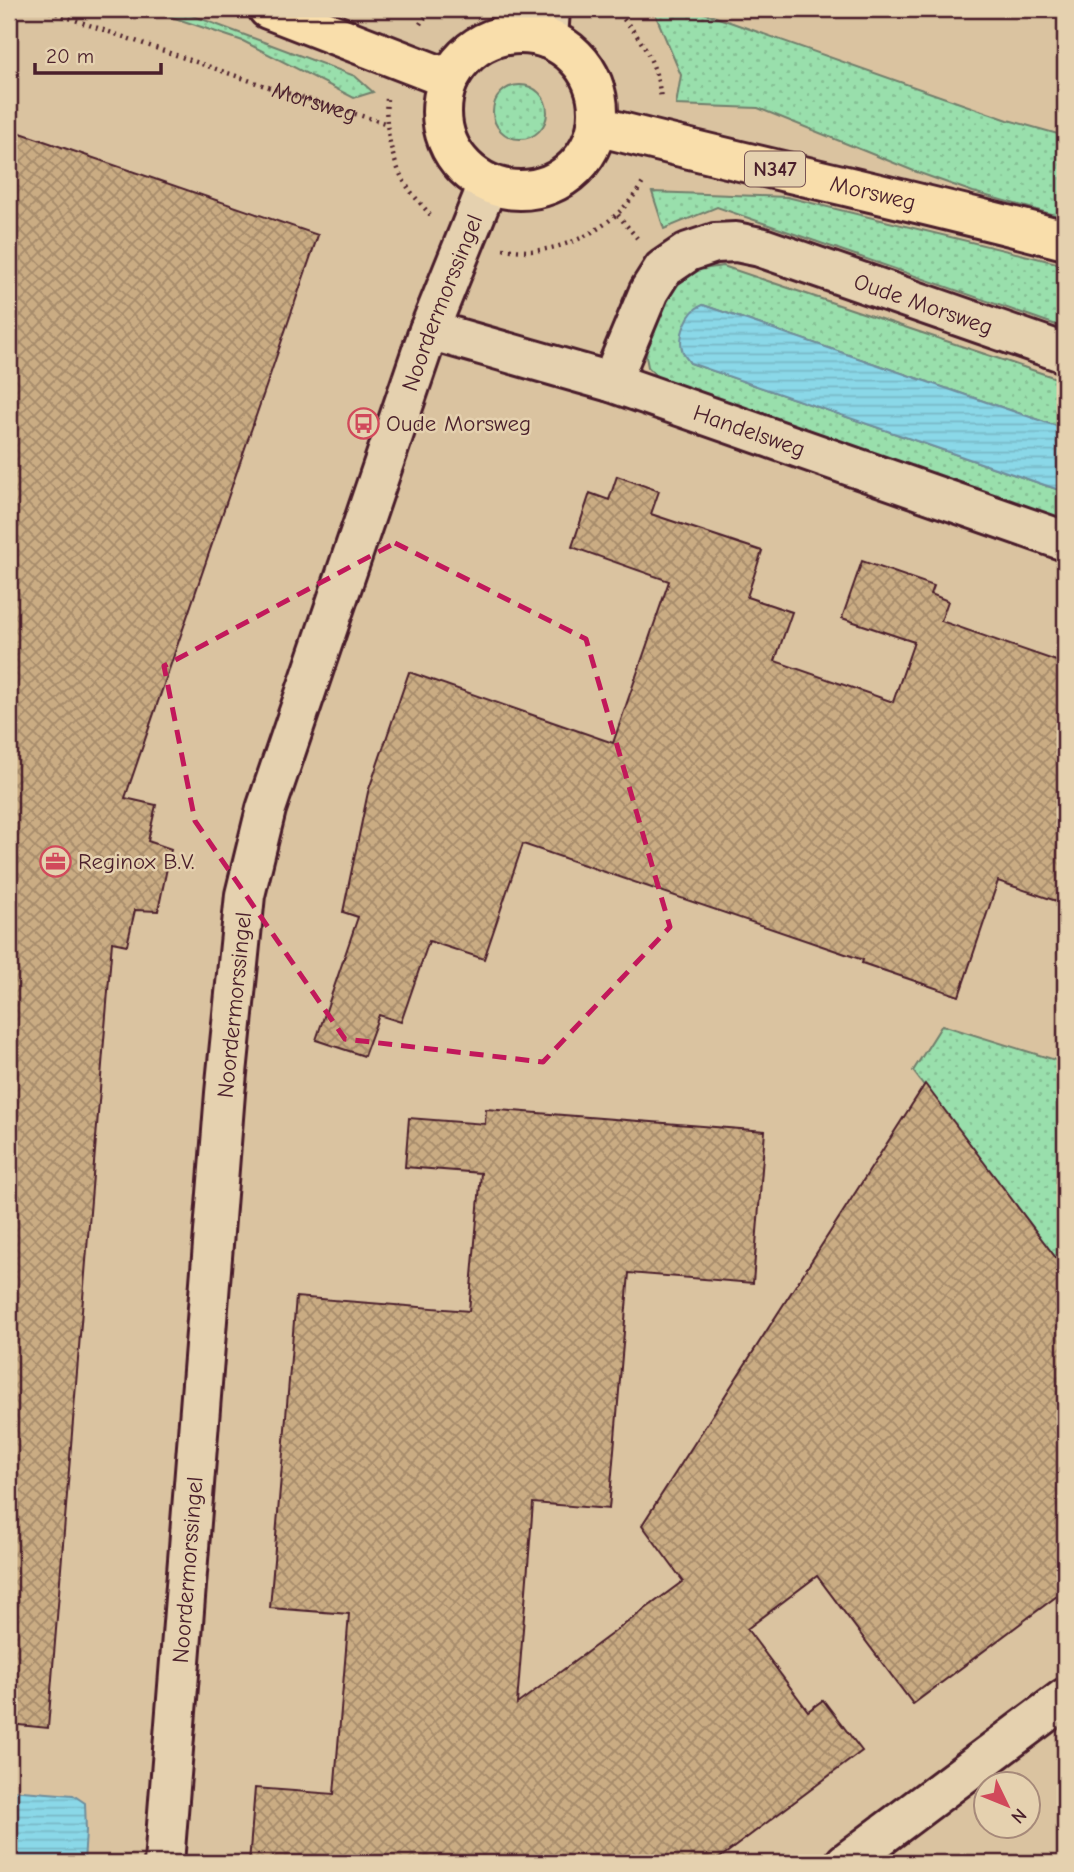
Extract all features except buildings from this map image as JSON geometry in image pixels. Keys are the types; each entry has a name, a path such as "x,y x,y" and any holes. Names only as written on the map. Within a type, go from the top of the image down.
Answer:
{"main road":[{"path":"268,9 449,79"},
{"path":"549,24 566,49 582,64 593,83 598,104 597,126 591,145 580,162 566,176 548,186 508,190 488,184 464,166 447,140 442,119 443,99 449,79 460,62 474,49 509,35 529,35 549,24"},
{"name":"Morsweg","path":"597,126 954,210 1065,240"}],"street":[{"name":"Noordermorssingel","path":"164,1863 225,1093 245,895 265,809 429,330 488,184"},
{"name":"Oude Morsweg","path":"611,382 649,290 663,269 688,252 715,243 736,242 760,247 1065,353"},
{"name":"Handelsweg","path":"429,330 611,382 1065,541"},
{"path":"845,1863 1065,1698"}],"path":[{"name":"Morsweg","path":"43,9 271,88 388,124"},
{"path":"388,93 386,103 393,159 406,185 432,217 466,237 498,249 530,251 562,246 592,233 618,215 649,172 661,142 659,84 649,54 633,27 614,9"}],"highlighted area":[{"path":"395,543 586,639 670,927 543,1062 345,1039 195,821 164,666"}],"shaded area":[{"path":"9,9 1065,9 1065,1863 9,1863"}],"green space":[{"path":"148,9 175,9 355,76 373,92 354,98 243,41"},
{"path":"653,9 693,9 1008,120 1065,136 1065,218 973,192 914,171 758,108 676,105 681,75"},
{"path":"525,85 535,89 543,97 547,112 543,127 535,135 515,139 505,135 497,127 493,107 497,97 505,89"},
{"path":"652,192 787,197 1065,265 1065,328 717,207 664,229"},
{"path":"723,266 1065,381 1065,429 703,305 683,352 690,363 1065,492 1065,523 660,380 648,367 644,346 668,288 695,270"},
{"path":"942,1025 1065,1063 1065,1271 913,1071"}],"water":[{"path":"703,305 1065,429 1065,492 690,363 681,347 682,332 692,312"},
{"path":"9,1790 73,1795 85,1803 84,1863 9,1863"}],"place":[{"name":"Oude Morsweg","path":"363,423"},
{"name":"Reginox B.V.","path":"55,861"}]}
